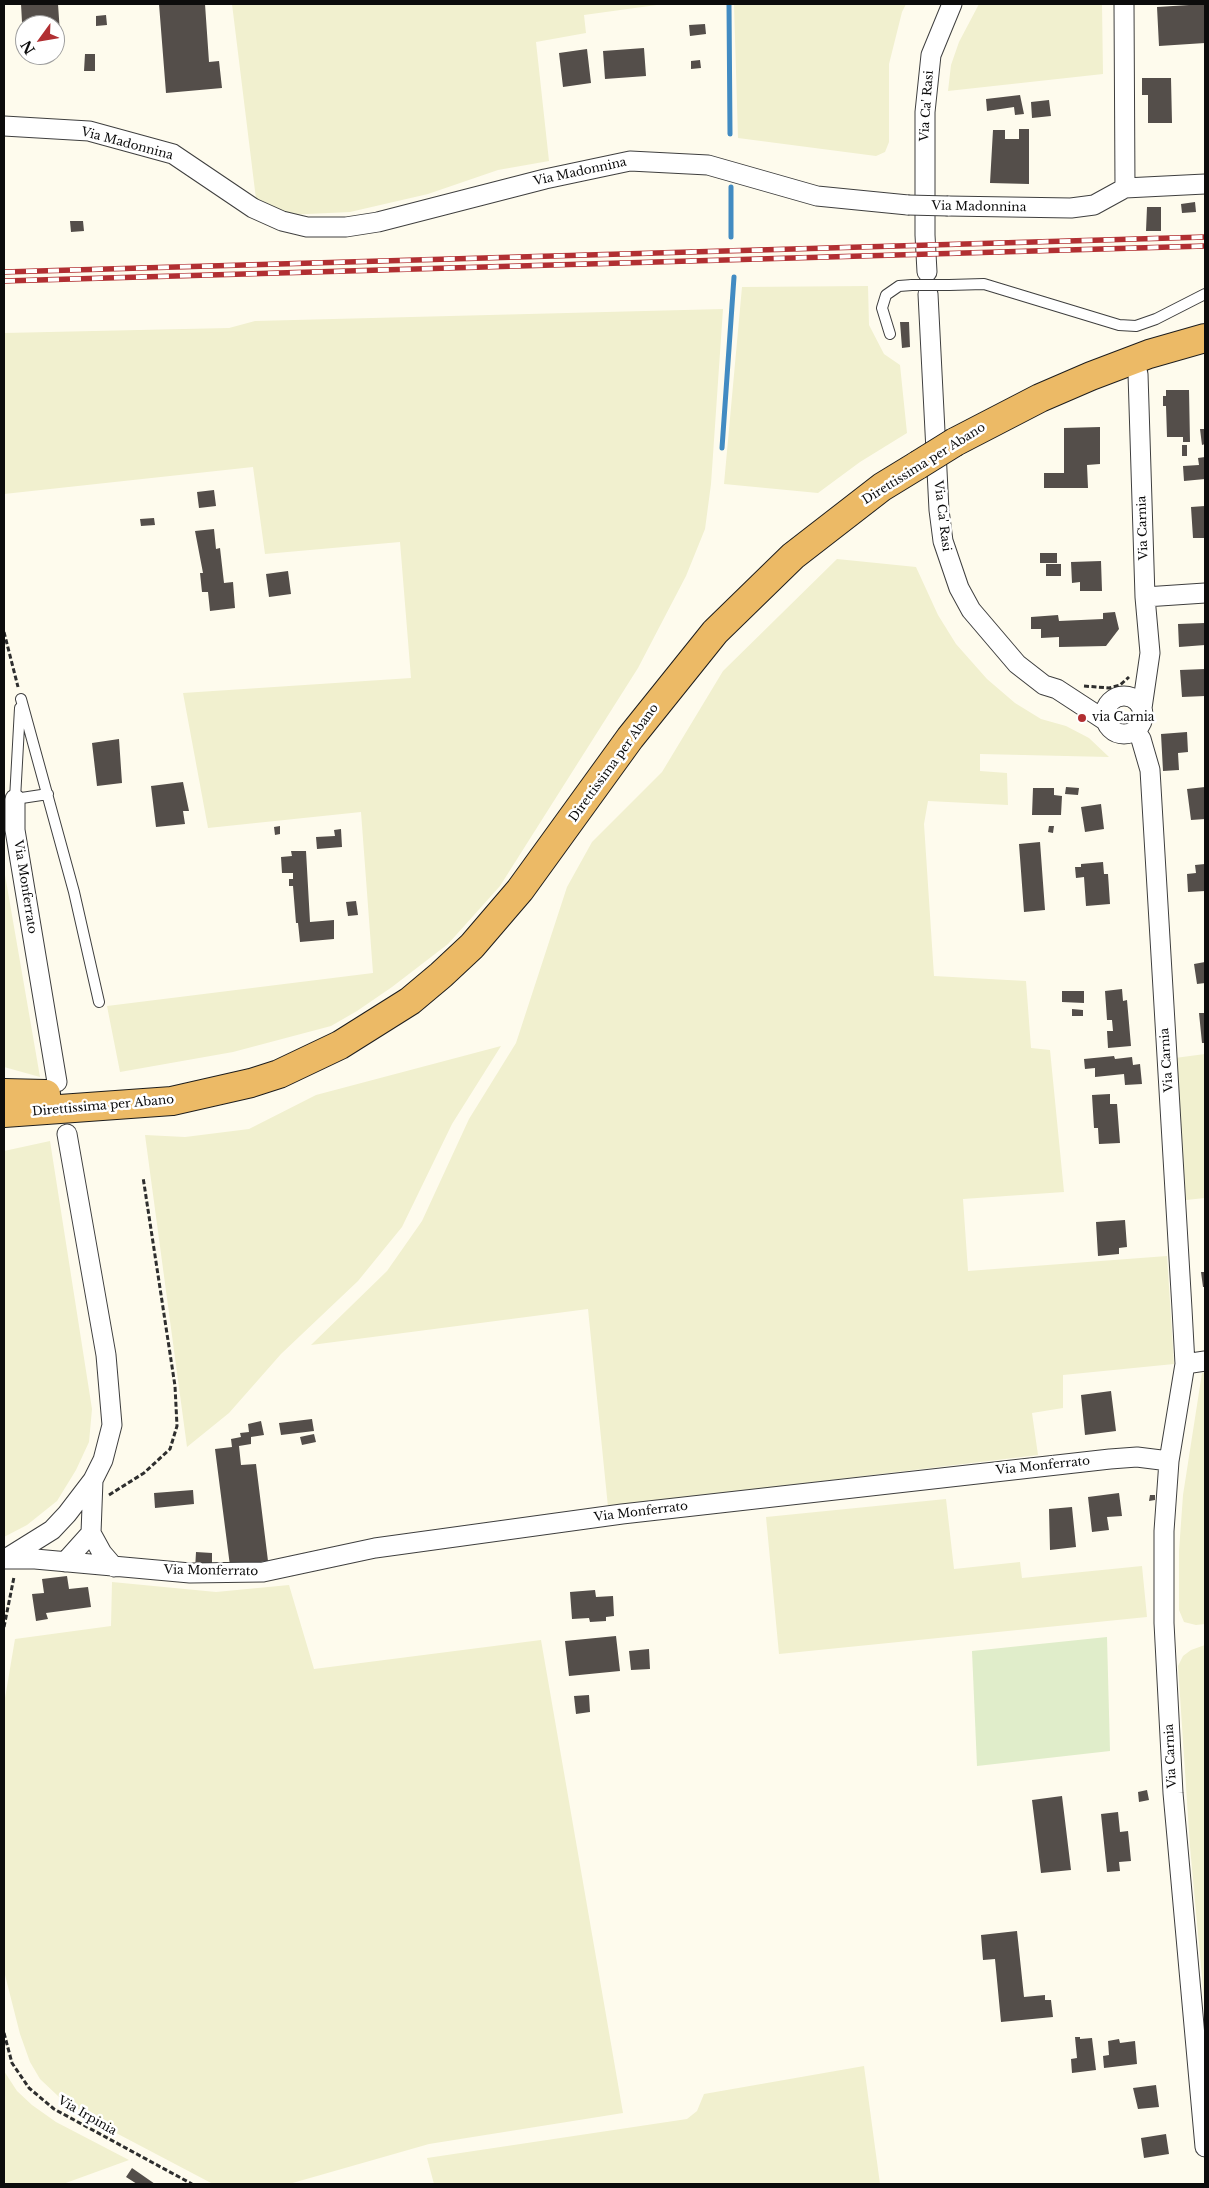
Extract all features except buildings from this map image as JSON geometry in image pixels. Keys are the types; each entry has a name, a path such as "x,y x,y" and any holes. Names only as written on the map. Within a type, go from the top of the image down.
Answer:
{"highway":[{"name":"Direttissima per Abano","path":"4,1113 172,1101 251,1083 305,1063 376,1024 441,975 472,946 520,890 630,738 715,632 793,556 882,487 955,442 1040,398 1091,376 1149,354 1205,338"},
{"path":"4,1093 95,1093 172,1101"},
{"path":"4,1129 104,1118 172,1101"}],"street":[{"name":"Via Ca' Rasi","path":"927,272 924,190 925,112 931,55 952,4"},
{"path":"1124,4 1125,188"},
{"name":"Via Madonnina","path":"4,126 89,131 172,154 253,208 282,221 307,227 346,226 378,222 545,179 630,161 708,165 817,196 908,205 1071,208 1094,205 1125,188 1205,184"},
{"name":"Via Ca' Rasi","path":"920,290 939,510 943,541 950,566 971,610 1018,664 1044,684 1057,689 1085,708 1108,711"},
{"name":"Via Carnia","path":"1138,374 1145,597 1150,653 1139,676 1142,708"},
{"path":"1145,597 1205,593"},
{"path":"1128,696 1139,676"},
{"path":"1121,696 1134,698 1142,708 1142,721 1128,731 1115,731 1108,711 1121,696"},
{"name":"Via Carnia","path":"1128,731 1141,739 1150,770 1185,1364 1169,1461 1164,1531 1164,1623 1173,1793 1205,2147"},
{"name":"Via Monferrato","path":"15,799 15,830 57,1082"},
{"path":"8,1559 52,1530 93,1480 103,1460 112,1425 110,1389 67,1134"},
{"path":"1185,1364 1205,1361"},
{"name":"Via Monferrato","path":"8,1559 59,1561 190,1573 263,1572 375,1548 622,1514 1110,1459 1137,1457 1169,1461"},
{"path":"93,1480 91,1533 102,1553 114,1567"},
{"path":"52,1530 48,1541 59,1561 91,1533"}],"lane":[{"path":"890,334 882,308 886,295 899,286 920,290 949,285 984,284 1119,325 1136,326 1156,319 1205,294"},
{"path":"21,699 48,794 98,1002"},
{"name":"Via Monferrato","path":"15,799 21,699"},
{"path":"15,799 48,794"}],"path":[{"path":"4,632 21,699"},
{"path":"1080,685 1109,688 1139,676"},
{"path":"92,1506 144,1473 170,1449 178,1426 175,1386 143,1177"},
{"path":"4,1627 13,1581 8,1559"},
{"name":"Via Irpinia","path":"4,2033 12,2062 16,2069 29,2088 54,2109 192,2184"}],"green space":[{"path":"232,4 664,4 584,15 586,33 536,42 549,161 498,170 428,194 350,212 286,215 256,199"},
{"path":"734,4 906,4 902,12 889,64 889,142 885,152 876,156 738,138"},
{"path":"979,4 1102,4 1103,74 948,91 951,65 959,42"},
{"path":"868,286 869,325 884,354 900,365 907,433 860,462 818,493 724,484 742,287"},
{"path":"723,309 711,484 705,529 686,576 638,668 500,886 448,944 392,987 331,1026 233,1052 120,1072 107,1006 373,973 361,812 208,828 183,693 411,678 400,542 265,554 253,467 4,494 4,333 229,328 255,321"},
{"path":"837,559 916,567 938,615 956,644 987,679 1015,703 1041,719 1066,726 1089,738 1109,757 980,754 980,771 1007,773 1008,805 928,801 924,824 934,976 1026,981 1031,1048 1050,1050 1064,1192 963,1199 968,1271 1167,1256 1174,1364 1063,1375 1063,1408 1032,1413 1038,1455 608,1507 588,1309 311,1345 387,1271 422,1221 469,1119 516,1043 567,887 592,842 662,772 723,671"},
{"path":"4,869 40,1077 4,1067"},
{"path":"501,1046 452,1124 402,1227 358,1281 281,1354 229,1413 187,1447 145,1135 185,1137 249,1129 316,1095"},
{"path":"1205,1054 1205,1198 1186,1200 1175,1058"},
{"path":"50,1141 92,1409 89,1442 76,1470 57,1501 27,1525 4,1537 4,1151"},
{"path":"1205,1372 1205,1624 1196,1625 1184,1622 1179,1610 1179,1551 1183,1495 1202,1373"},
{"path":"946,1499 954,1569 1020,1562 1022,1578 1142,1566 1147,1617 779,1654 766,1517"},
{"path":"112,1582 216,1592 289,1585 314,1669 541,1640 623,2113 429,2144 289,2184 213,2184 118,2134 58,2096 40,2079 30,2062 20,2034 4,1971 4,1704 15,1639 111,1626"},
{"path":"1107,1637 1110,1751 977,1766 972,1651"},
{"path":"1205,1645 1205,2010 1190,1847 1178,1666 1183,1656 1191,1650"},
{"path":"864,2066 880,2184 434,2184 427,2158 687,2119 697,2111 704,2094"},
{"path":"4,2071 17,2091 32,2105 56,2122 129,2160 63,2184 4,2184"}],"waterway":[{"path":"729,4 730,134"},
{"path":"731,187 731,237"},
{"path":"722,448 734,277"}],"railway":[{"path":"4,272 1205,237"},
{"path":"4,281 1205,246"}],"place":[{"name":"via Carnia","path":"1082,718"}]}
